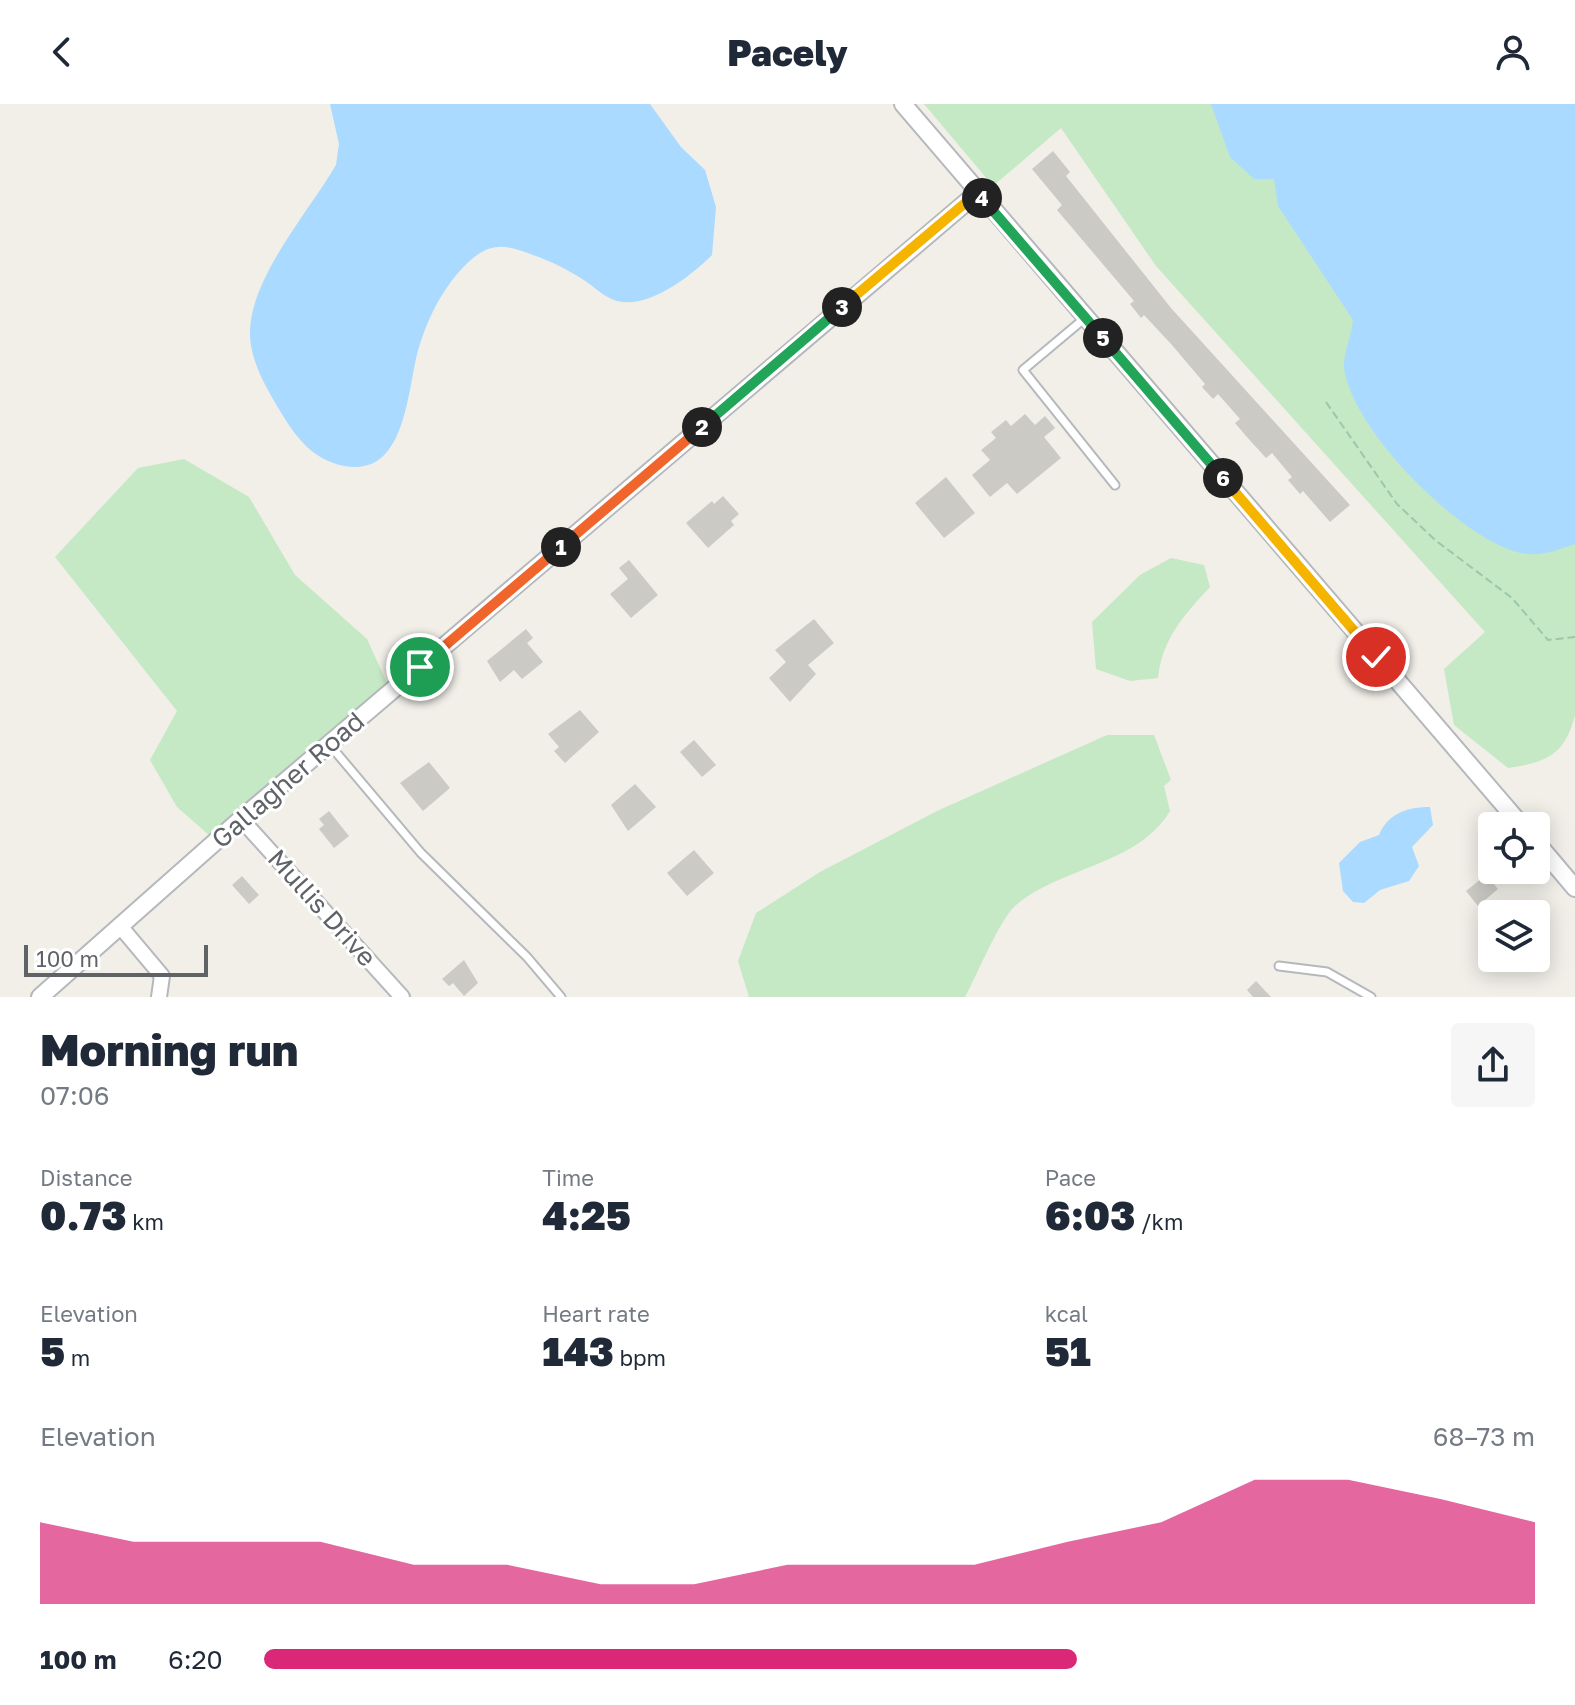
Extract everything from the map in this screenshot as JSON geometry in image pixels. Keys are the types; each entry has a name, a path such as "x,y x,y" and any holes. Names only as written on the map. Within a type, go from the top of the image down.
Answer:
{"street":[{"path":"903,104 1510,812"},
{"name":"Gallagher Road","path":"40,997 241,819 977,193"},
{"name":"Mullis Drive","path":"241,819 402,997"},
{"path":"1550,859 1575,888"},
{"path":"120,926 162,976 159,997"}],"lane":[{"path":"1085,318 1023,370 1115,485"},
{"path":"329,744 421,853 527,957 561,997"},
{"path":"1279,966 1327,972 1371,997"}],"path":[{"path":"1326,402 1397,504 1435,540 1512,598 1548,640 1575,637"}],"green space":[{"path":"924,104 1575,104 1575,715 1560,748 1534,763 1508,768 1454,725 1444,669 1485,632 1156,266 1061,128 993,186"},
{"path":"184,459 249,497 295,575 367,639 388,685 209,835 177,807 150,760 177,711 55,557 138,468"},
{"path":"1171,558 1204,565 1210,587 1169,639 1158,678 1130,681 1096,669 1092,622 1140,575"},
{"path":"1107,735 1154,735 1171,780 1164,786 1170,811 1156,829 1139,843 1119,855 1054,882 1015,906 995,935 965,997 749,997 738,961 756,913 820,872 937,811"}],"water":[{"path":"330,104 650,104 681,147 705,170 716,207 712,255 669,289 629,302 612,299 564,269 520,250 498,247 481,253 451,281 430,317 419,347 401,426 393,444 381,458 365,466 333,463 307,447 288,423 261,376 253,356 250,336 252,315 269,270 336,165 339,144"},
{"path":"1211,104 1575,104 1575,544 1535,554 1521,553 1496,544 1441,505 1388,450 1351,393 1344,368 1353,320 1278,206 1274,179 1254,179 1230,157"},
{"path":"1430,807 1433,825 1412,847 1419,866 1409,881 1380,890 1364,903 1353,902 1343,891 1339,863 1360,842 1379,835 1393,816 1414,808"}],"building":[{"path":"1053,151 1070,172 1066,176 1171,308 1350,505 1330,522 1303,491 1300,494 1288,480 1292,477 1272,453 1266,458 1246,436 1235,423 1240,419 1218,394 1213,399 1202,387 1205,384 1172,345 1144,315 1141,318 1130,304 1134,301 1057,210 1062,205 1032,169"},
{"path":"1025,414 1035,425 1045,416 1055,428 1044,437 1061,458 1017,494 1007,483 990,497 972,475 990,460 981,450 996,438 991,432 1006,420 1011,426"},
{"path":"946,477 975,513 944,538 915,503"},
{"path":"723,496 739,514 731,521 734,525 708,548 686,523 712,501 714,504"},
{"path":"629,560 658,595 631,618 610,594 628,579 619,568"},
{"path":"814,619 834,643 808,665 816,674 790,702 769,678 786,662 775,650"},
{"path":"526,629 533,638 527,643 543,662 522,679 514,670 500,682 487,661"},
{"path":"580,710 599,732 565,763 554,751 559,747 548,734"},
{"path":"694,740 716,765 702,777 680,752"},
{"path":"429,762 450,788 423,811 400,783"},
{"path":"635,784 656,807 628,831 611,805"},
{"path":"329,811 349,836 334,848 319,829 324,825 319,819"},
{"path":"694,850 714,873 687,896 667,873"},
{"path":"242,876 259,895 249,904 232,885"},
{"path":"1478,881 1478,884 1494,884 1498,889 1485,900 1478,900 1478,906 1466,891"},
{"path":"464,960 478,983 464,996 453,983 449,986 442,979"},
{"path":"1256,981 1271,997 1253,997 1247,990"}],"route":[{"path":"420,667 977,193 1376,657"}]}
